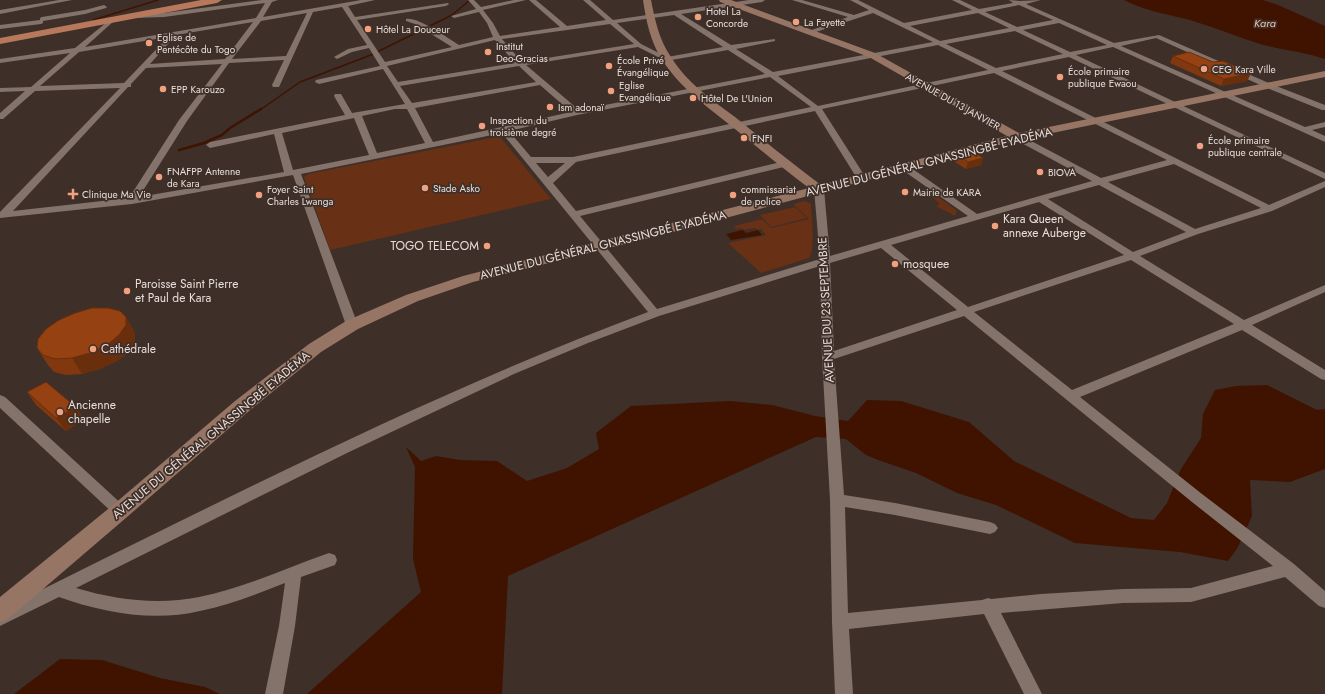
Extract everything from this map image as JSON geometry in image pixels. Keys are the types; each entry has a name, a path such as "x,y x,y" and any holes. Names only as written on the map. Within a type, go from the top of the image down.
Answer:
{"highway":[{"path":"0,41 217,0"}],"main road":[{"path":"647,0 652,31 666,59 679,76 695,91 785,164 819,189"},
{"name":"AVENUE DU 13 JANVIER","path":"723,0 872,55 1017,137"},
{"name":"AVENUE DU GÉNÉRAL GNASSINGBÉ EYADÉMA","path":"0,611 267,386 315,348 352,325 440,288 1017,137 1099,122 1176,104 1325,74"}],"street":[{"path":"0,12 37,3 69,0"},
{"path":"130,17 164,15 276,0"},
{"path":"1,62 35,54 78,50 372,0"},
{"path":"471,0 496,32 497,38 520,64 577,114"},
{"path":"454,16 523,0"},
{"path":"532,0 565,28"},
{"path":"586,0 640,44 666,59 773,40"},
{"path":"319,82 497,38 762,0"},
{"path":"795,0 854,17"},
{"path":"853,0 872,11 939,42 1099,122 1269,209"},
{"path":"955,0 1325,176"},
{"path":"1012,0 1325,139"},
{"path":"903,25 980,12 1038,0"},
{"path":"132,201 183,120 258,20 269,2"},
{"path":"37,3 42,21 40,33"},
{"path":"353,18 446,4"},
{"path":"344,5 410,106 430,145"},
{"path":"0,27 42,21 104,7"},
{"path":"276,85 311,10"},
{"path":"811,32 872,11"},
{"path":"674,12 772,75 818,109 861,178"},
{"path":"0,117 112,20"},
{"path":"408,20 417,23 458,47"},
{"path":"2,215 132,201 292,173 872,55 1060,21"},
{"path":"2,215 128,85 174,34"},
{"path":"528,160 572,160 1157,36 1270,86 1325,108"},
{"path":"396,84 640,44"},
{"path":"337,57 350,50 374,51"},
{"path":"144,66 288,58"},
{"path":"210,145 395,107 410,106 541,83"},
{"path":"0,90 128,85"},
{"path":"338,96 353,115 374,156"},
{"path":"1306,130 1325,124"},
{"path":"504,130 654,313"},
{"path":"277,131 352,325"},
{"name":"AVENUE DU 13 JANVIER","path":"1017,137 1194,232"},
{"path":"547,183 572,160"},
{"path":"0,618 377,433 510,371 584,340 654,313 825,261 1101,181 1175,162"},
{"path":"574,214 785,164"},
{"path":"904,167 975,217"},
{"path":"828,357 1131,256 1194,232 1269,209 1325,184"},
{"name":"AVENUE DU 23 SEPTEMBRE","path":"819,189 825,261 828,357 837,500 840,622 844,694"},
{"path":"1041,199 1325,376"},
{"path":"884,245 968,311 1070,396 1325,601"},
{"path":"1070,396 1243,325 1325,288"},
{"path":"0,400 120,511"},
{"path":"837,500 895,509 990,528"},
{"path":"58,589 82,598 130,607 174,608 218,599 329,560"},
{"path":"840,622 988,606 1123,596 1191,595 1288,570"},
{"path":"274,694 286,633 294,572"},
{"path":"988,606 1032,694"}],"shaded area":[{"name":"Stade Asko","path":"496,137 501,138 551,199 330,250 304,177 308,174"},
{"path":"926,192 932,192 957,211 955,216 934,205 938,206 939,203"},
{"path":"805,201 811,204 813,240 809,258 761,273 728,243 766,235 761,229 757,230 755,228 744,230 741,228 736,229 734,226 762,219 771,228 809,219 793,204"},
{"path":"795,207 807,218 771,227 760,215"}],"water":[{"name":"Kara","path":"1124,0 1263,0 1325,26 1325,59 1260,44 1193,21 1141,7"},
{"path":"743,230 746,233 758,230 762,235 731,240 726,234"},
{"path":"1267,385 1317,410 1325,409 1325,469 1290,482 1250,480 1252,516 1238,547 1228,561 1180,552 1075,543 996,505 957,493 916,473 866,455 846,439 816,437 508,576 502,694 307,694 421,592 413,559 415,467 406,447 421,461 436,456 460,460 497,461 527,481 567,468 599,449 596,433 631,406 731,401 772,405 815,416 848,421 867,400 901,401 969,422 1014,461 1131,518 1154,520 1167,503 1181,469 1201,438 1203,414 1215,390 1236,386"},
{"path":"60,659 102,660 160,678 205,687 220,694 14,694"}],"building":[{"path":"1189,52 1213,62 1223,61 1251,73 1224,79 1173,56"},
{"path":"972,151 983,158 968,162 957,154"},
{"path":"92,308 108,308 120,311 126,317 126,325 119,335 107,345 90,353 72,358 55,359 43,355 37,348 38,339 46,329 59,320"},
{"path":"46,382 76,407 56,418 27,392"}],"waterway":[{"path":"93,20 158,0"},
{"path":"260,110 300,82 371,55 452,15 470,0"},
{"path":"179,150 204,143 222,135 230,128 261,109"}],"place":[{"name":"Hotel La Concorde","path":"698,17"},
{"name":"La Fayette","path":"796,22"},
{"name":"Hôtel La Douceur","path":"368,29"},
{"name":"Eglise de Pentécôte du Togo","path":"149,43"},
{"name":"Institut Deo-Gracias","path":"488,52"},
{"name":"École Privé Évangélique","path":"609,66"},
{"name":"CEG Kara Ville","path":"1204,69"},
{"name":"École primaire publique Ewaou","path":"1060,77"},
{"name":"EPP Karouzo","path":"163,89"},
{"name":"Eglise Evangélique","path":"611,91"},
{"name":"Hôtel De L'Union","path":"693,98"},
{"name":"Ism adonaï","path":"550,107"},
{"name":"Inspection du troisième degré","path":"482,126"},
{"name":"FNFI","path":"744,138"},
{"name":"École primaire publique centrale","path":"1200,146"},
{"name":"BIOVA","path":"1040,172"},
{"name":"FNAFPP Antenne de Kara","path":"159,177"},
{"name":"Stade Asko","path":"425,188"},
{"name":"Mairie de KARA","path":"905,192"},
{"name":"Clinique Ma Vie","path":"73,194"},
{"name":"Foyer Saint Charles Lwanga","path":"259,195"},
{"name":"commissariat de police","path":"733,195"},
{"name":"Kara Queen annexe Auberge","path":"995,226"},
{"name":"TOGO TELECOM","path":"487,246"},
{"name":"mosquee","path":"895,264"},
{"name":"Paroisse Saint Pierre et Paul de Kara","path":"127,291"},
{"name":"Cathédrale","path":"93,349"},
{"name":"Ancienne chapelle","path":"60,412"}]}
